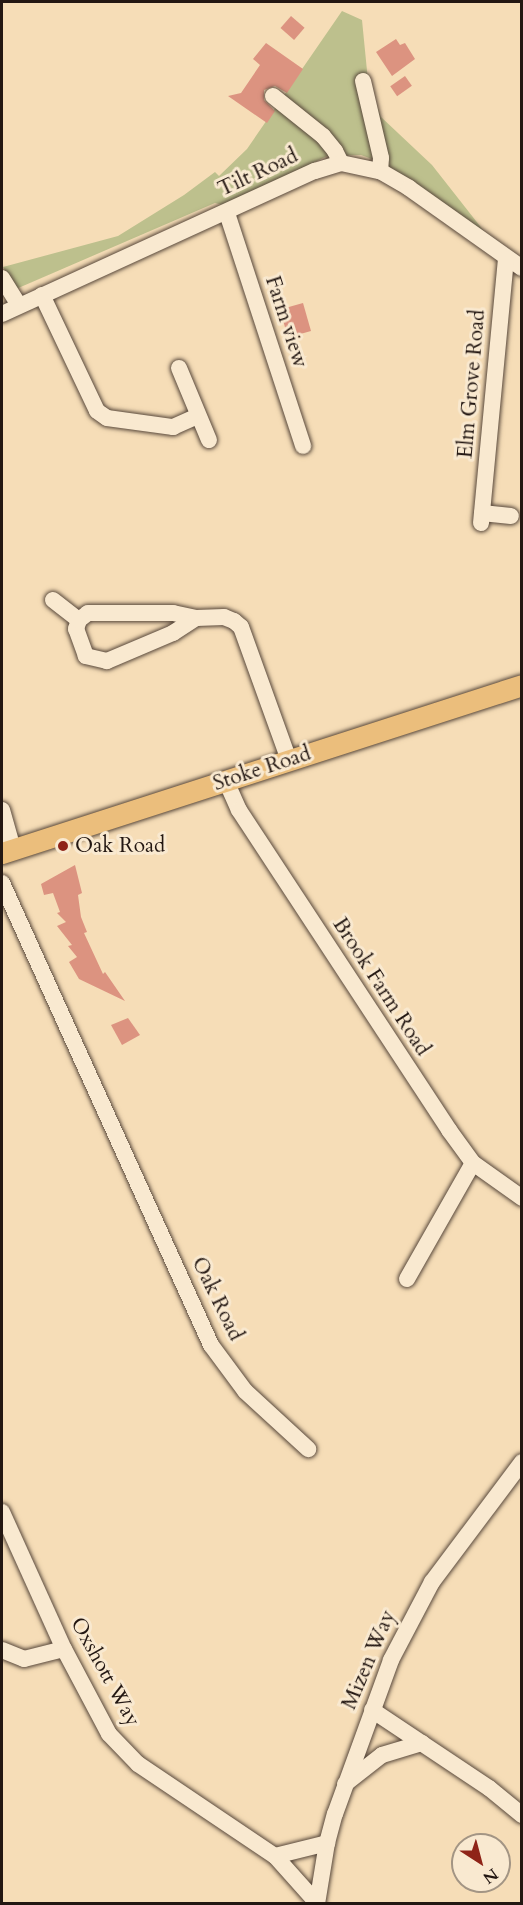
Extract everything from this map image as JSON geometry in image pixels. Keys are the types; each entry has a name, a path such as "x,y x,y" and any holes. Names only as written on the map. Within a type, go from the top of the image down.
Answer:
{"main road":[{"name":"Stoke Road","path":"7,851 522,685"}],"street":[{"path":"363,81 381,158 380,171"},
{"path":"273,96 297,118 323,136 336,151 341,163"},
{"name":"Tilt Road","path":"2,314 315,171 341,163 380,171 409,188 506,259 522,268"},
{"name":"Farm view","path":"227,213 303,446"},
{"name":"Elm Grove Road","path":"506,259 481,518 511,516"},
{"path":"2,278 19,305"},
{"path":"42,295 97,411 106,418 173,427 198,416"},
{"path":"179,368 209,440"},
{"path":"53,600 79,620"},
{"path":"196,618 173,633 107,661 86,656 76,629 79,620 88,613 173,613 196,618 224,617 240,627 289,760"},
{"name":"Brook Farm Road","path":"226,781 246,820 448,1130 473,1163 522,1198"},
{"path":"2,810 7,851"},
{"name":"Oak Road","path":"2,882 211,1345 245,1391 308,1449"},
{"path":"407,1279 473,1163"},
{"name":"Mizen Way","path":"317,1903 327,1843 345,1784 391,1660 417,1606 465,1534 522,1462"},
{"name":"Oxshott Way","path":"2,1512 64,1649 109,1734 138,1764 275,1856 317,1903"},
{"path":"2,1650 24,1659 64,1649"},
{"path":"372,1710 495,1792 522,1815"},
{"path":"345,1784 382,1755 422,1743"},
{"path":"275,1856 327,1843"}],"green space":[{"path":"342,11 362,20 368,81 381,117 432,165 487,235 383,163 361,155 327,156 227,206 215,203 16,289 3,267 118,236 184,195 215,172 219,176 247,149"}],"building":[{"path":"291,16 305,28 294,40 281,28"},
{"path":"396,39 400,45 405,43 415,59 392,76 376,52"},
{"path":"266,43 303,69 287,93 275,86 264,90 264,100 275,111 267,123 228,96 241,93 260,65 253,59"},
{"path":"405,76 412,86 397,96 390,86"},
{"path":"303,303 311,331 288,337 280,310"},
{"path":"75,865 82,893 78,895 81,917 87,932 84,933 103,974 105,972 125,1001 79,979 69,962 77,957 68,946 72,945 57,926 66,922 57,913 60,912 53,893 44,895 41,884"},
{"path":"128,1018 140,1035 122,1045 111,1025"}],"place":[{"name":"Oak Road","path":"63,846"}]}
